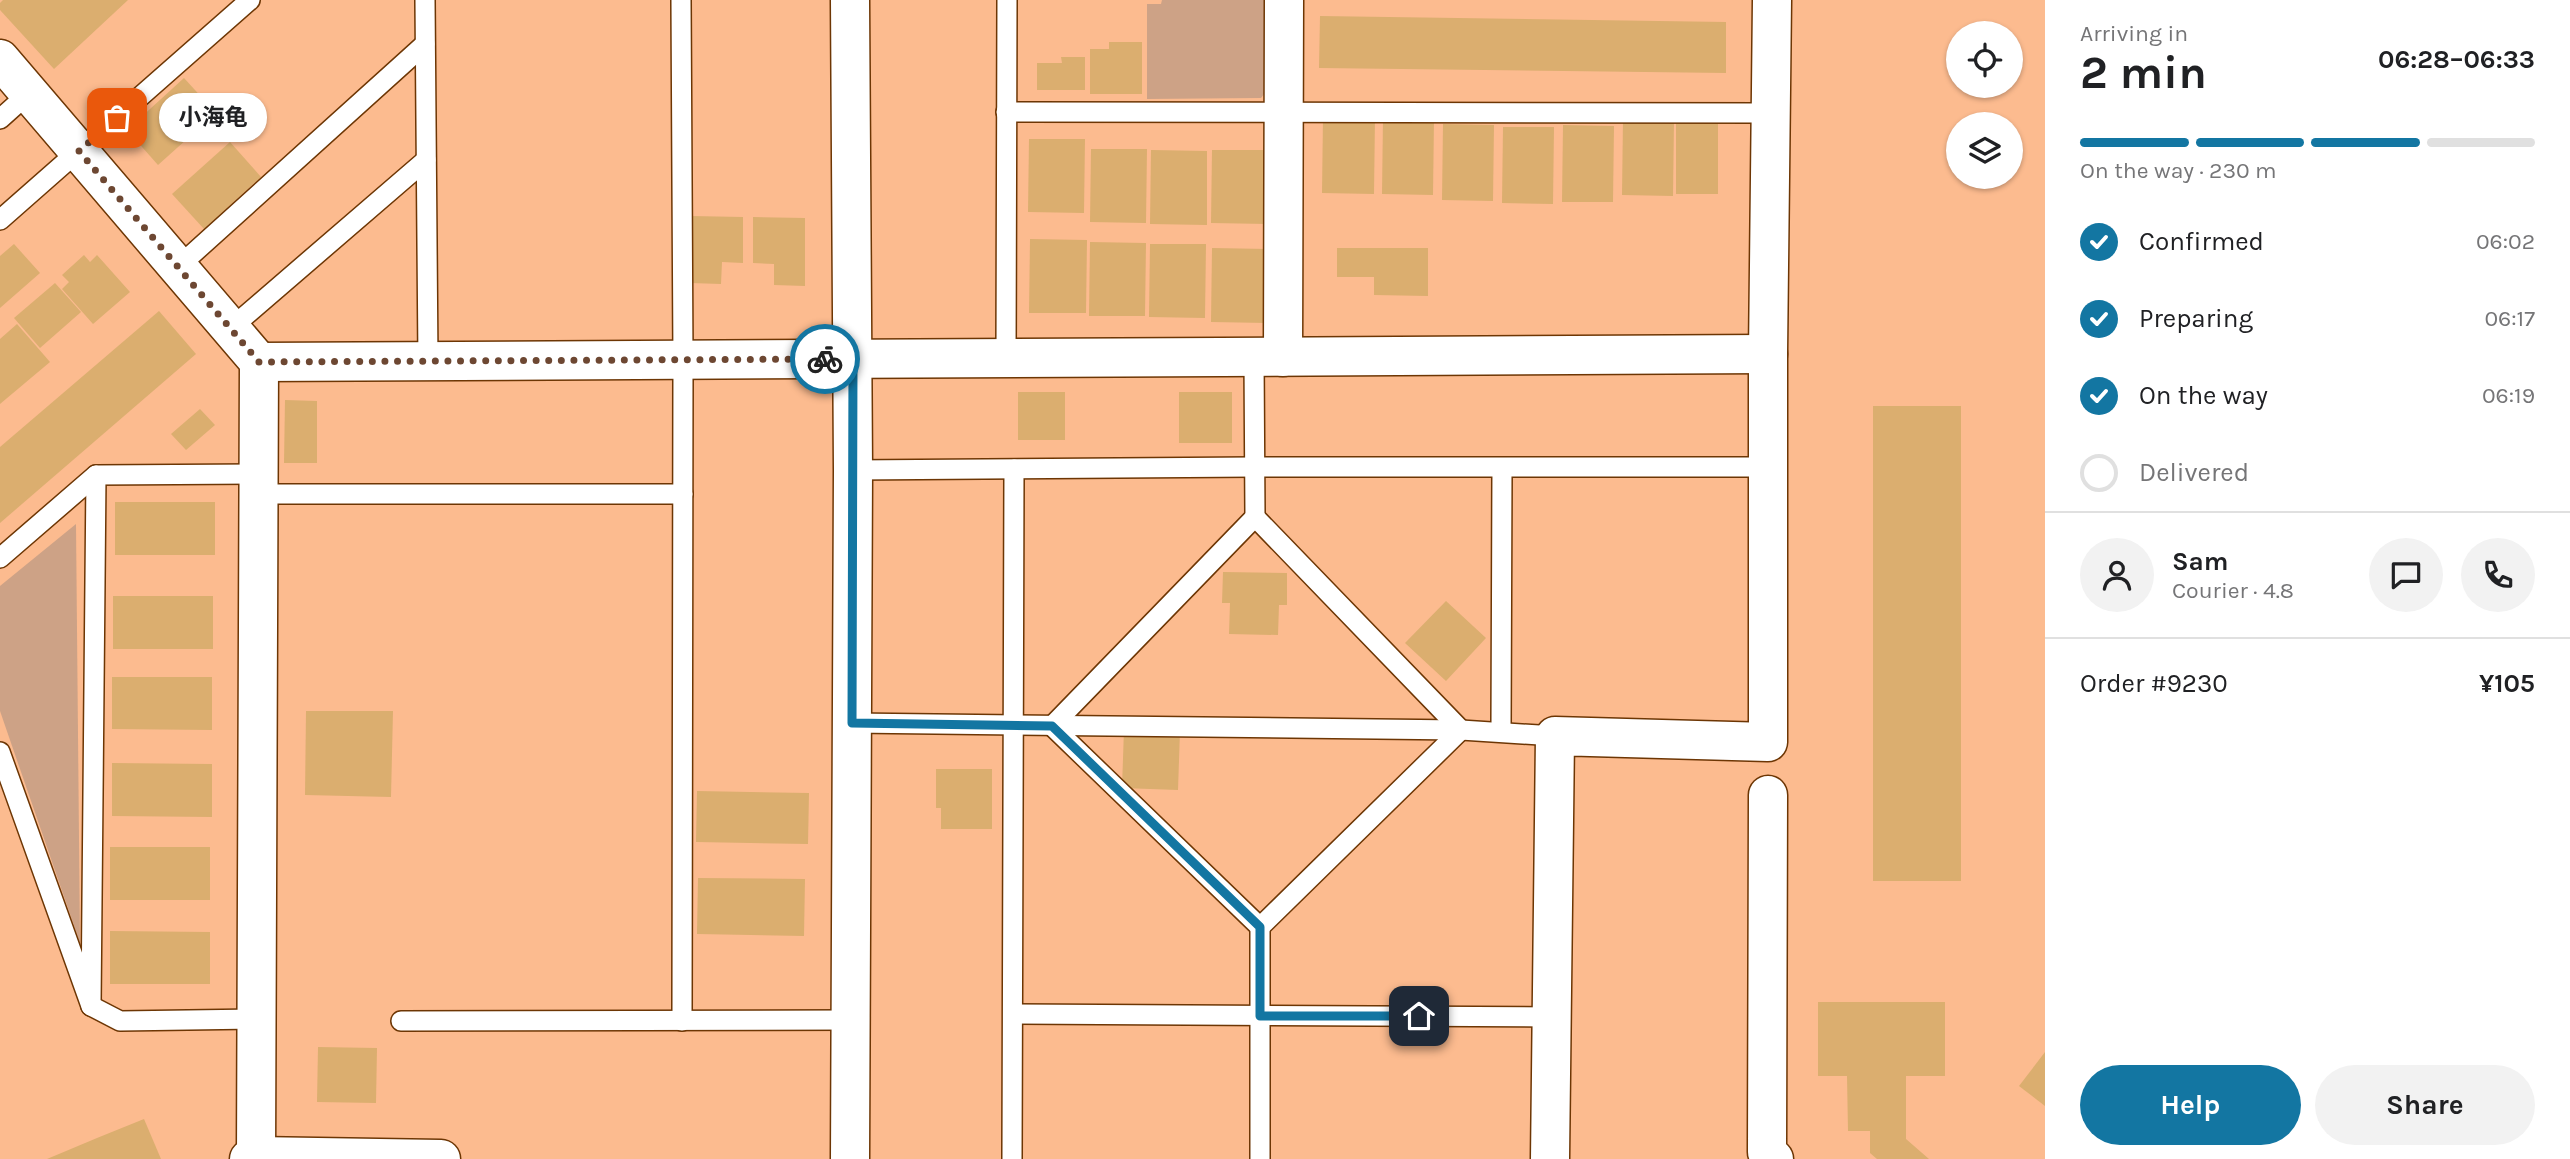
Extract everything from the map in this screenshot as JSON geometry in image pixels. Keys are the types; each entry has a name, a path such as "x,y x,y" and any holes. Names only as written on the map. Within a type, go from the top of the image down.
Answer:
{"street":[{"path":"850,0 853,359 850,1159"},
{"path":"1268,358 1283,112 1284,0"},
{"path":"1550,1159 1555,736 1768,742 1772,0"},
{"path":"0,59 259,362 256,1019 252,1158 442,1159"},
{"path":"259,362 1768,354"},
{"path":"1768,795 1767,1152 1774,1159"}],"lane":[{"path":"0,220 250,0"},
{"path":"425,0 428,362"},
{"path":"681,0 682,1021"},
{"path":"1006,359 1007,0"},
{"path":"178,267 425,44"},
{"path":"0,119 29,93"},
{"path":"1006,112 1770,113"},
{"path":"231,328 426,160"},
{"path":"1268,358 1254,467 1255,517 1461,730"},
{"path":"853,470 1768,467"},
{"path":"1501,732 1502,468"},
{"path":"1012,1159 1014,469"},
{"path":"0,558 96,475 259,484 683,494"},
{"path":"91,1006 96,475"},
{"path":"1052,726 1255,517"},
{"path":"852,723 1461,730 1555,736"},
{"path":"1052,726 1260,927"},
{"path":"1260,1159 1260,927 1461,730"},
{"path":"0,752 91,1006 120,1021 256,1019"},
{"path":"1013,1014 1552,1017"},
{"path":"401,1021 850,1020"}],"shaded area":[{"path":"1162,0 1275,0 1276,79 1261,98 1147,99 1147,4 1161,4"},
{"path":"76,524 80,943 0,711 0,586"}],"building":[{"path":"3,0 128,0 54,69 0,10"},
{"path":"1320,16 1726,22 1726,73 1319,68"},
{"path":"1109,42 1142,42 1142,94 1090,94 1090,49 1109,49"},
{"path":"1061,57 1085,57 1085,90 1037,90 1037,63 1062,63"},
{"path":"184,78 216,113 158,165 127,130"},
{"path":"1323,117 1375,117 1374,194 1322,193"},
{"path":"1383,118 1434,119 1433,195 1382,194"},
{"path":"1623,119 1674,120 1673,196 1622,195"},
{"path":"1676,122 1718,122 1718,194 1676,194"},
{"path":"1443,124 1494,125 1493,201 1442,200"},
{"path":"1563,125 1614,126 1613,202 1562,202"},
{"path":"1503,127 1554,127 1553,204 1502,203"},
{"path":"1029,139 1085,139 1084,213 1028,212"},
{"path":"230,142 261,177 204,229 172,194"},
{"path":"1091,149 1147,149 1146,223 1090,222"},
{"path":"1151,150 1207,151 1207,225 1150,224"},
{"path":"1212,150 1268,150 1267,224 1211,223"},
{"path":"691,216 743,217 743,263 722,262 721,284 690,283"},
{"path":"753,217 805,218 805,286 774,285 774,264 753,263"},
{"path":"1030,239 1087,240 1086,313 1029,313"},
{"path":"1090,242 1146,243 1145,316 1089,316"},
{"path":"14,244 40,273 0,308 0,256"},
{"path":"1150,244 1206,244 1205,318 1149,317"},
{"path":"1212,248 1268,249 1267,323 1211,322"},
{"path":"1337,248 1428,248 1428,296 1374,295 1374,277 1337,277"},
{"path":"84,255 90,262 97,255 130,292 93,324 62,289 69,282 62,275"},
{"path":"55,283 81,312 40,348 14,318"},
{"path":"159,311 196,354 0,523 0,447"},
{"path":"17,324 50,362 0,404 0,339"},
{"path":"1018,392 1065,392 1065,440 1018,440"},
{"path":"1179,392 1232,392 1232,443 1179,443"},
{"path":"285,400 317,401 317,463 284,463"},
{"path":"1873,406 1961,406 1961,881 1873,881"},
{"path":"200,409 215,425 186,450 171,434"},
{"path":"115,502 215,502 215,555 115,555"},
{"path":"1223,572 1287,573 1287,605 1279,605 1278,635 1229,634 1230,603 1222,603"},
{"path":"113,596 213,596 213,649 113,649"},
{"path":"1446,601 1486,638 1446,681 1405,643"},
{"path":"112,677 212,677 212,730 112,729"},
{"path":"306,711 393,711 391,797 305,795"},
{"path":"1124,729 1180,731 1178,790 1122,788"},
{"path":"112,763 212,764 212,817 112,816"},
{"path":"936,769 992,769 992,829 941,829 941,808 936,808"},
{"path":"697,791 809,793 808,844 696,842"},
{"path":"110,847 210,847 210,900 110,900"},
{"path":"698,878 805,879 804,936 697,934"},
{"path":"110,931 210,932 210,984 110,984"},
{"path":"1818,1002 1945,1002 1945,1076 1906,1076 1906,1139 1929,1159 1877,1159 1870,1153 1870,1131 1848,1131 1847,1076 1818,1076"},
{"path":"318,1047 377,1048 376,1103 317,1102"},
{"path":"2045,1052 2045,1106 2019,1086"},
{"path":"144,1119 161,1159 47,1159 97,1138"}],"way so far":[{"path":"117,118 79,151 259,362 825,359"}],"place":[{"name":"小海龟","path":"117,118"}],"route":[{"path":"825,359 853,359 852,723 1052,726 1260,927 1260,1016 1419,1016"}]}
